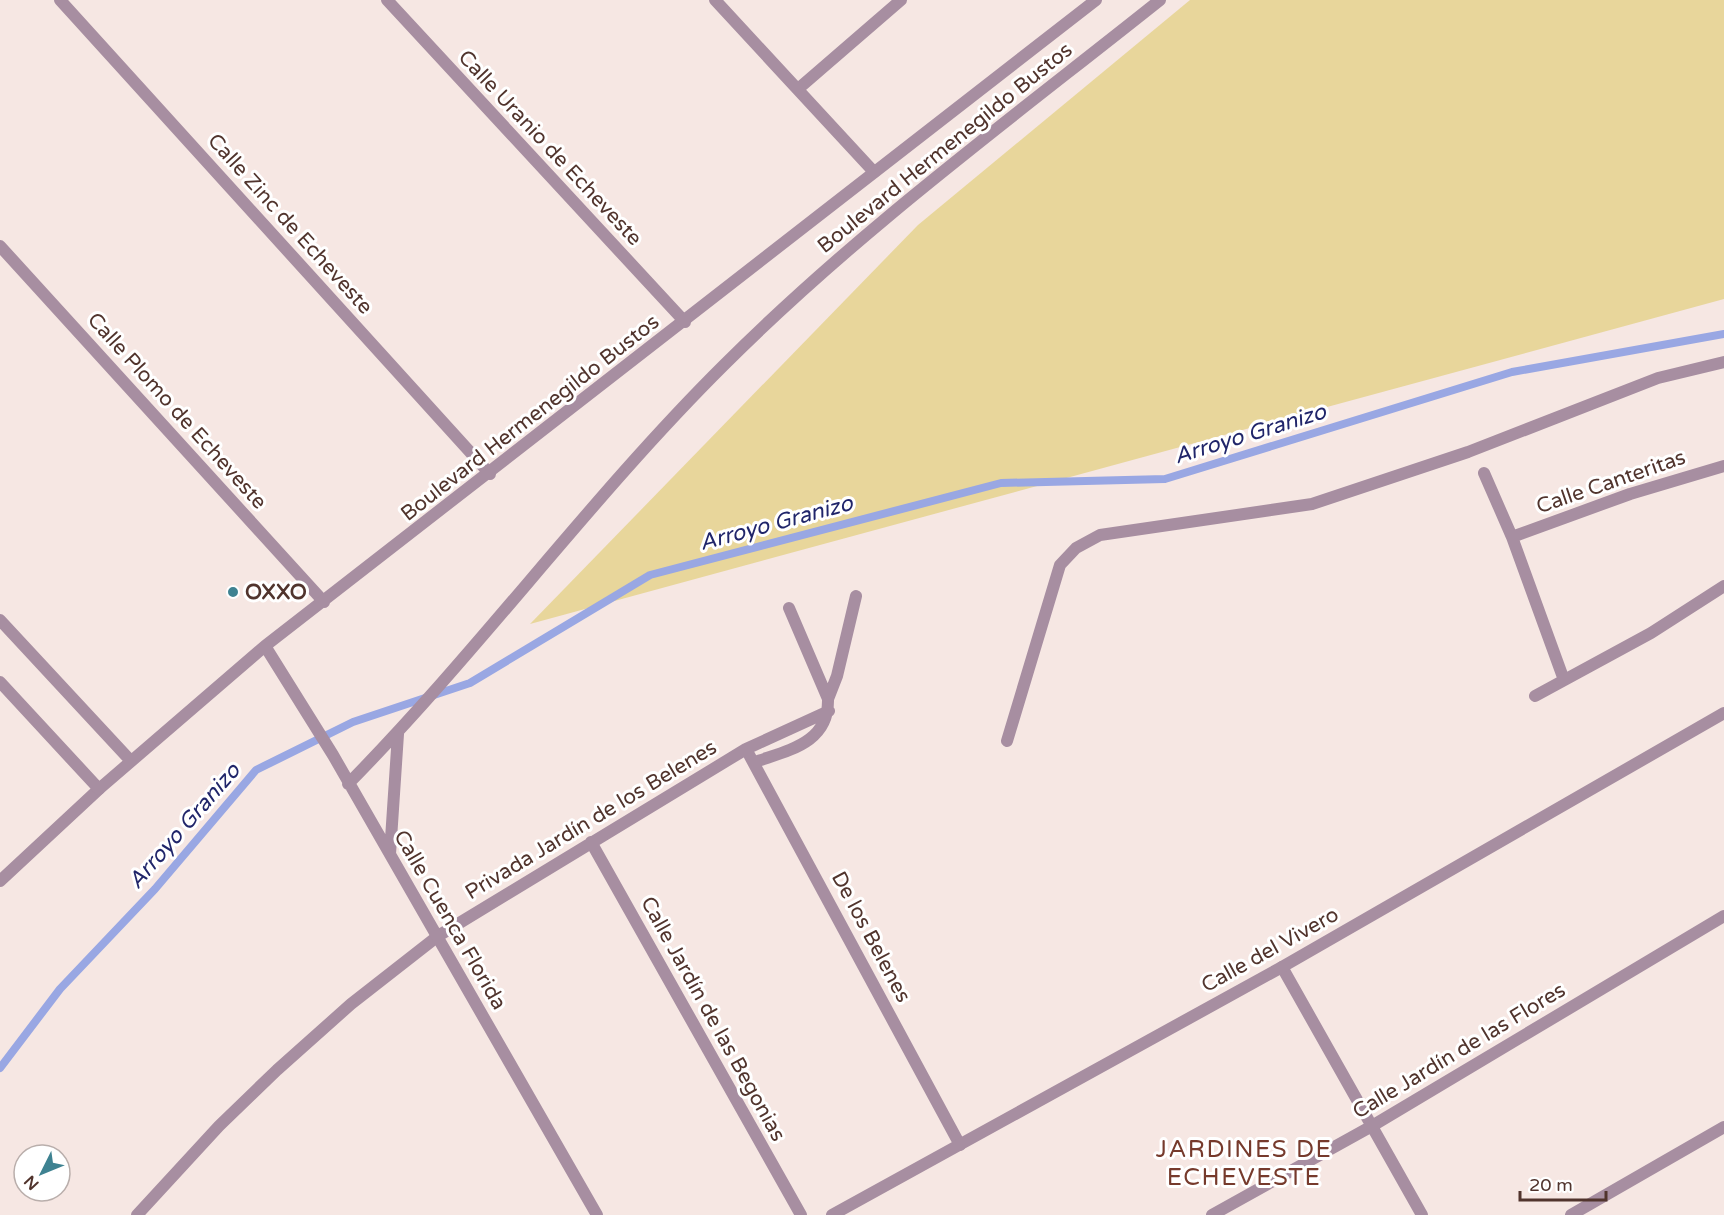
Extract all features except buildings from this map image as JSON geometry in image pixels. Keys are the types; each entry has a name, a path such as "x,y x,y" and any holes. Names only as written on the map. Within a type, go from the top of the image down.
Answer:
{"street":[{"name":"Calle Zinc de Echeveste","path":"60,0 490,474"},
{"name":"Calle Uranio de Echeveste","path":"387,0 685,322"},
{"path":"715,0 874,172"},
{"path":"798,89 901,0"},
{"name":"Boulevard Hermenegildo Bustos","path":"0,880 130,760 265,646 685,322 1081,4 1096,0"},
{"name":"Boulevard Hermenegildo Bustos","path":"348,784 412,719 555,548 684,407 782,309 903,205 1160,0"},
{"name":"Calle Plomo de Echeveste","path":"0,246 324,602"},
{"path":"1007,741 1060,565 1076,548 1100,535 1312,504 1468,452 1658,378 1724,362"},
{"name":"Calle Canteritas","path":"1512,537 1630,494 1724,466"},
{"path":"1484,473 1512,537 1564,680"},
{"path":"1535,696 1651,633 1724,586"},
{"path":"755,762 807,741 825,724 856,596"},
{"path":"789,608 829,705"},
{"path":"0,620 130,760"},
{"name":"Calle Cuenca Florida","path":"265,646 333,755 597,1215"},
{"path":"0,682 99,789"},
{"name":"Privada Jardín de los Belenes","path":"136,1215 219,1126 277,1070 351,1004 438,936 746,748 829,705"},
{"name":"Calle del Vivero","path":"832,1215 1282,967 1724,713"},
{"path":"390,855 398,734"},
{"name":"De los Belenes","path":"746,748 960,1145"},
{"name":"Calle Jardín de las Begonias","path":"591,842 801,1215"},
{"name":"Calle Jardín de las Flores","path":"1216,1214 1372,1126 1724,916"},
{"path":"1282,967 1422,1215"},
{"path":"1571,1215 1724,1127"}],"shaded area":[{"path":"1190,0 1724,0 1724,299 530,624 918,225"}],"waterway":[{"name":"Arroyo Granizo","path":"0,1068 60,989 155,889 256,770 353,722 470,683 650,575 1001,483 1165,479 1512,372 1724,334"}],"place":[{"name":"OXXO","path":"233,592"}],"district":[{"name":"JARDINES DE ECHEVESTE","path":"1244,1163"}]}
